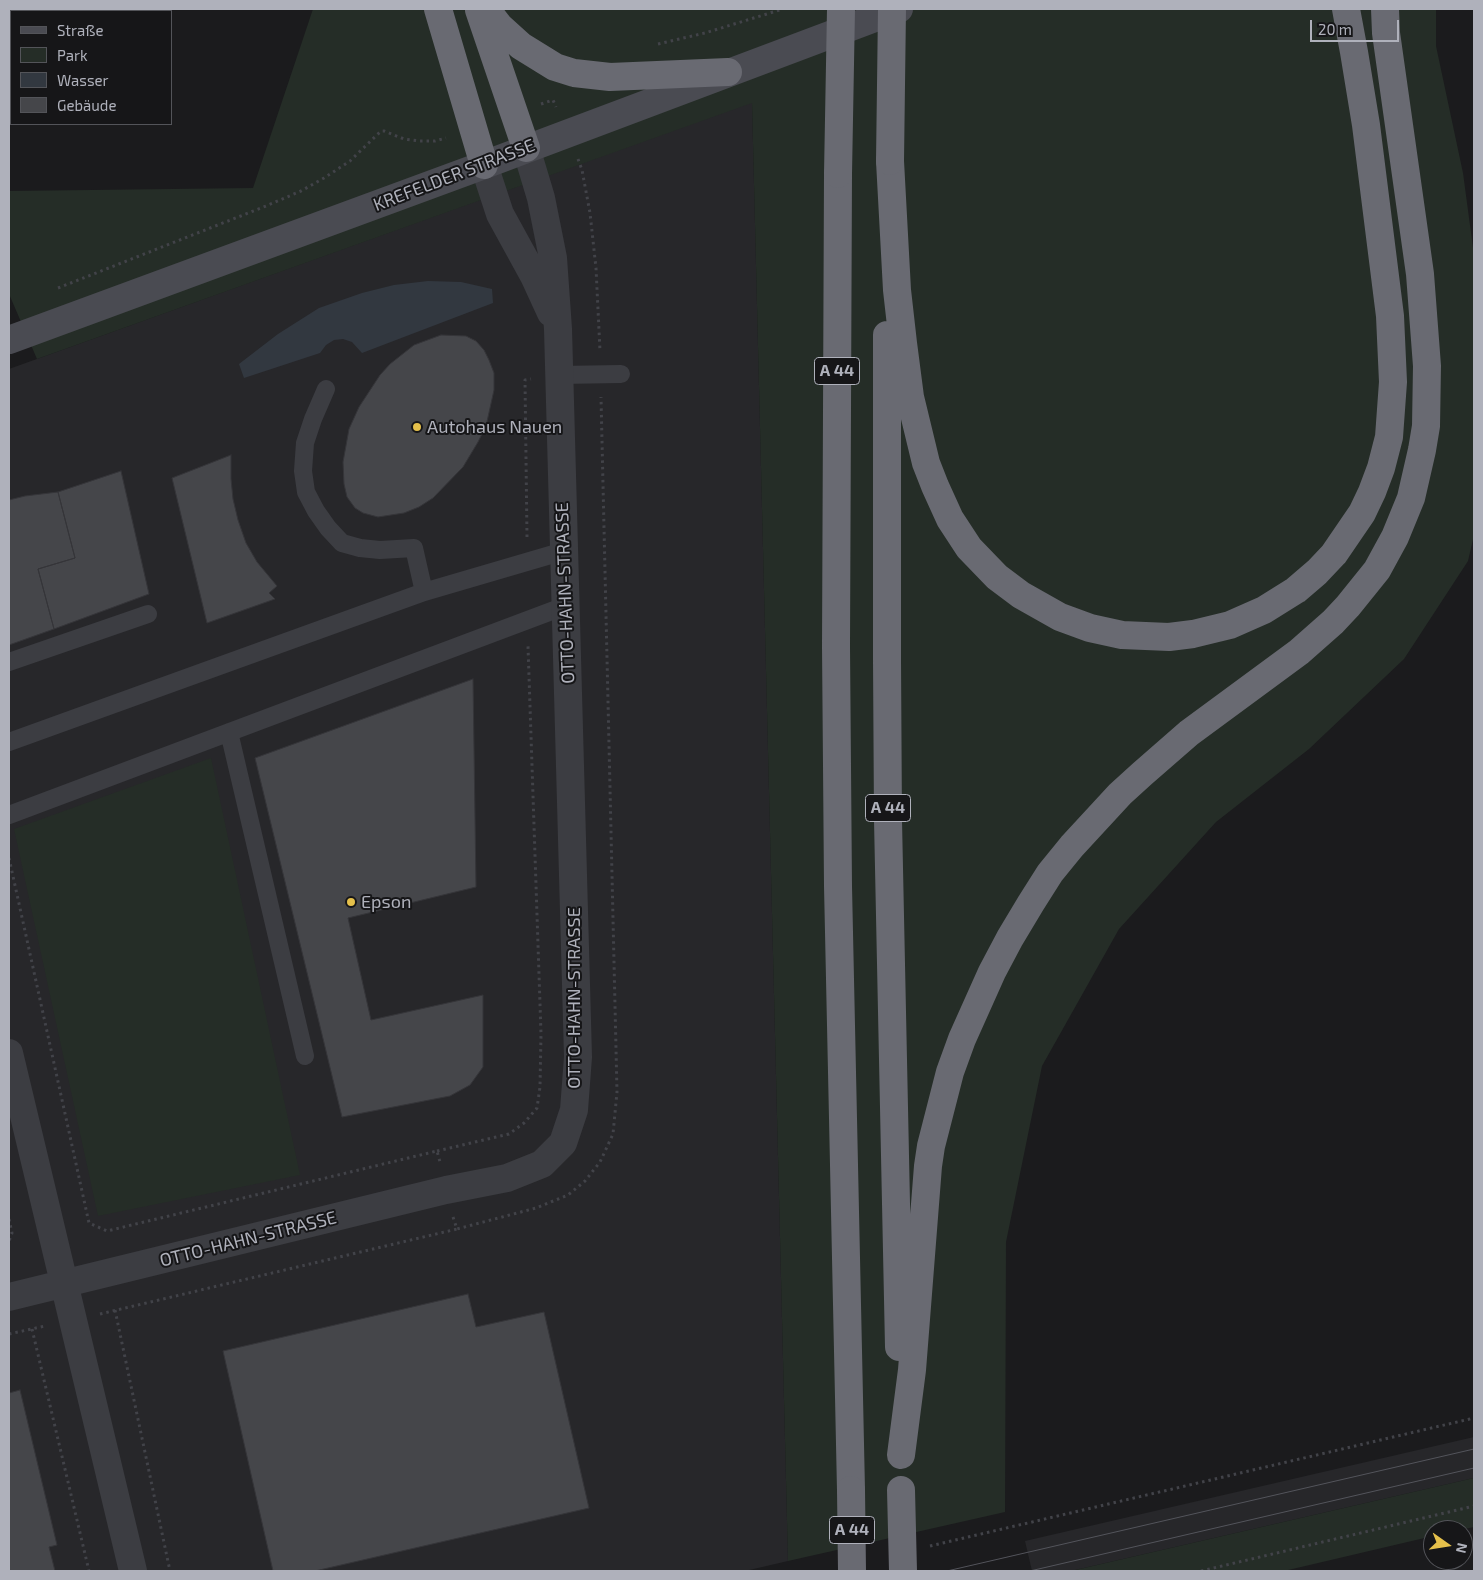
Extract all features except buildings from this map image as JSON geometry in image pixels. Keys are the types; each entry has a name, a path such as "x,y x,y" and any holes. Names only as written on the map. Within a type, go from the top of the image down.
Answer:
{"highway":[{"path":"438,9 484,165"},
{"path":"478,9 526,148"},
{"path":"486,9 500,27 520,46 543,61 562,69 587,75 610,77 728,72"},
{"name":"A 44","path":"841,9 836,474 838,868 852,1571"},
{"name":"A 44","path":"892,9 887,340 887,659 891,977 903,1571"},
{"path":"1338,9 1354,52"},
{"path":"890,161 897,290 910,396 929,471 942,504 977,558 1008,586 1035,604 1074,623 1105,632 1140,637 1169,637 1204,632 1230,625 1264,610 1296,590 1334,554 1362,513 1372,492 1386,451 1392,409 1393,382 1390,316 1376,200 1346,9"},
{"path":"901,1455 912,1370 931,1146 959,1047 1005,946 1050,873 1120,794 1189,733 1299,652 1348,606 1377,570 1395,537 1412,498 1426,426 1427,366 1420,274 1384,17"}],"main road":[{"name":"KREFELDER STRASSE","path":"9,340 484,165 899,9"}],"street":[{"name":"OTTO-HAHN-STRASSE","path":"9,1296 446,1190 507,1178 542,1164 563,1143 574,1110 578,1057 558,328 553,258 541,198 526,148"},
{"name":"OTTO-HAHN-STRASSE","path":"484,165 500,214 534,276 558,328"},
{"path":"9,1053 133,1571"}],"lane":[{"path":"559,375 621,374"},
{"path":"326,389 305,443 303,471 306,492 328,528 342,542 360,548 380,550 414,548 424,592"},
{"path":"9,742 424,592 564,551"},
{"path":"9,815 565,606"},
{"path":"9,662 148,614"},
{"path":"229,732 305,1056"}],"path":[{"path":"651,45 704,33 783,9"},
{"path":"9,1334 457,1229 536,1208 568,1196 585,1181 600,1162 613,1134 617,1092 601,375 596,268 590,213 582,170 553,100 562,69"},
{"path":"514,115 553,100"},
{"path":"52,291 301,191 350,161 381,132 384,131 404,139 426,142 474,130"},
{"path":"527,562 525,380 559,375"},
{"path":"9,858 89,1223 107,1231 509,1134 524,1123 537,1108 540,1087 541,1034 527,621"},
{"path":"437,1151 457,1229"},
{"path":"9,1219 12,1233 9,1241"},
{"path":"115,1310 170,1571"},
{"path":"32,1329 90,1571"},
{"path":"926,1546 1474,1418"},
{"path":"1201,1571 1474,1506"}],"shaded area":[{"path":"752,102 788,1561 745,1571 9,1571 9,369"},
{"path":"1474,1437 1474,1478 1071,1571 1032,1571 1025,1541"}],"green space":[{"path":"313,9 1436,9 1436,46 1463,173 1474,255 1474,535 1468,561 1404,659 1309,749 1216,822 1119,929 1042,1066 1006,1242 1005,1512 788,1561 752,103 37,359 9,294 9,191 253,188"},
{"path":"211,758 300,1175 98,1216 14,829"},
{"path":"1474,1478 1474,1527 1473,1520 1423,1520 1423,1538 1284,1571 1071,1571"}],"water":[{"path":"428,281 461,282 492,289 493,303 362,353 352,342 343,339 334,340 326,345 320,353 244,378 239,364 278,334 319,308 362,293 394,285"}],"tram line":[{"path":"947,1571 1474,1449"},
{"path":"1030,1571 1474,1468"}],"place":[{"name":"Autohaus Nauen","path":"417,427"},
{"name":"Epson","path":"351,902"}]}
